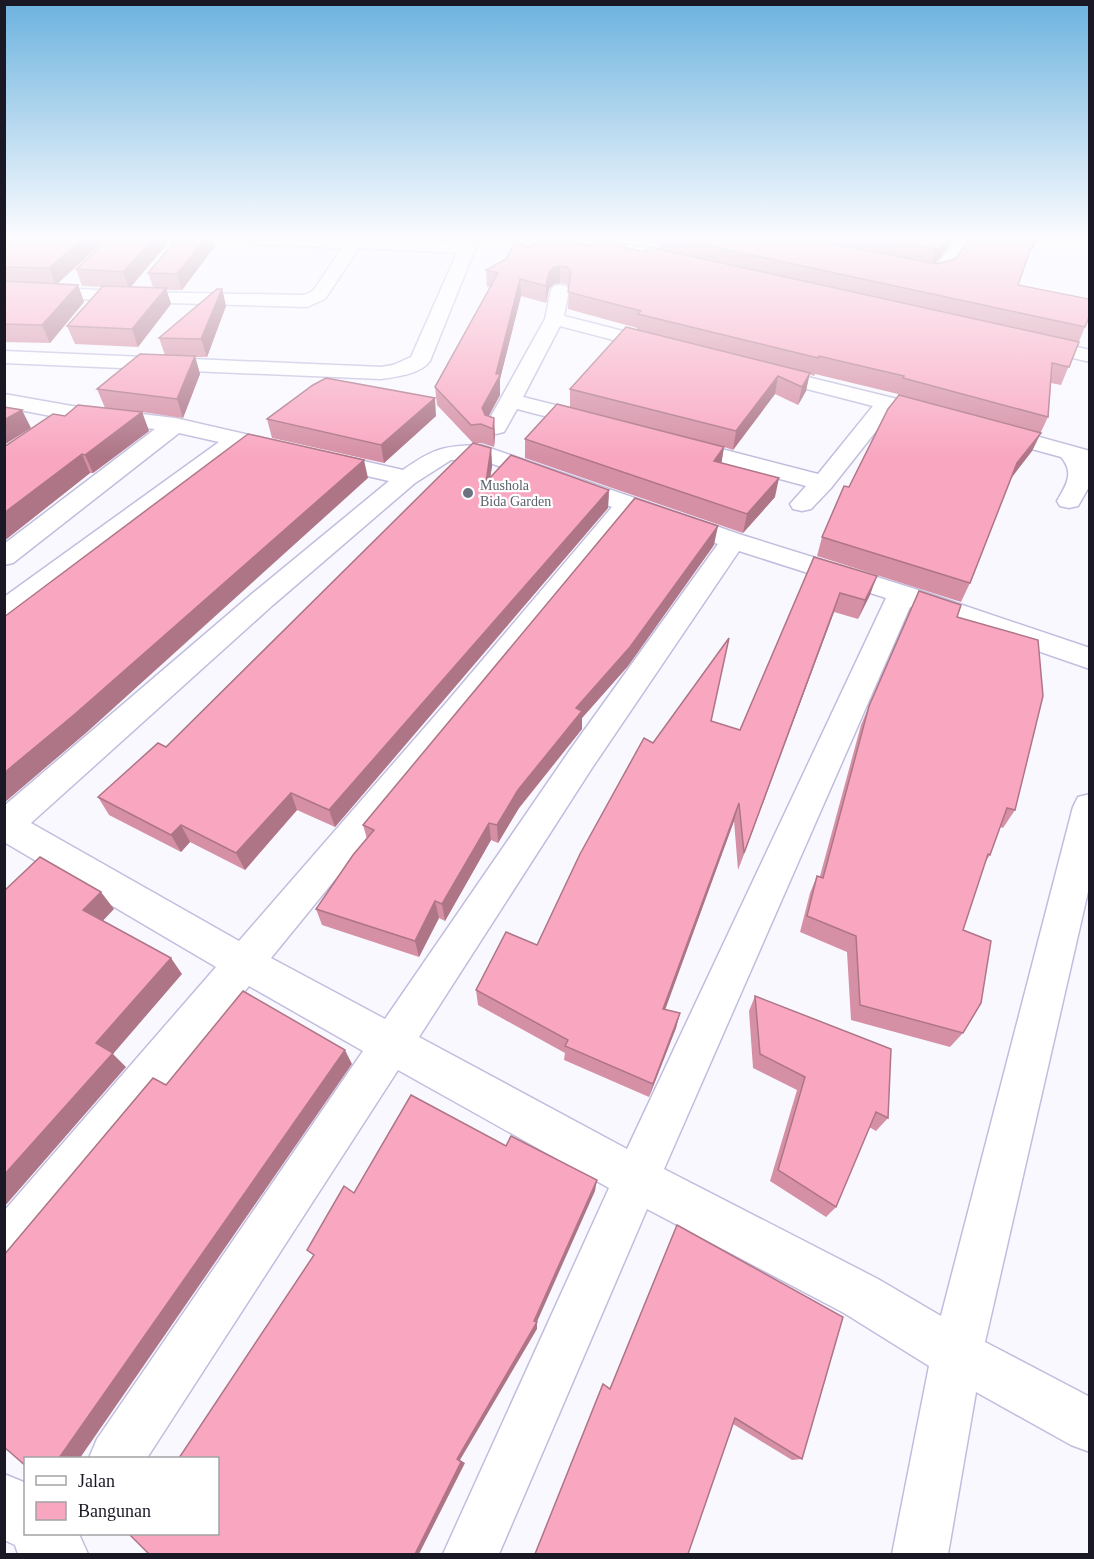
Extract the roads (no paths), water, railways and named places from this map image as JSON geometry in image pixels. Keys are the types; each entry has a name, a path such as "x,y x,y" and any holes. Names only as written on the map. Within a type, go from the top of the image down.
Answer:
{"street":[{"path":"4,357 381,373 397,371 420,361 441,312"},
{"path":"496,427 555,319 556,312"},
{"path":"555,319 681,351"},
{"path":"1009,338 1089,356"},
{"path":"49,359 65,341"},
{"path":"738,365 1080,456 1078,460 1082,470 1081,506"},
{"path":"4,400 72,413 175,425 407,478"},
{"path":"512,400 616,428"},
{"path":"802,504 823,483 887,403"},
{"path":"43,432 72,413"},
{"path":"4,556 175,425"},
{"path":"4,611 239,438"},
{"path":"662,440 823,483"},
{"path":"1089,659 902,594 733,542 627,505 527,466 481,452 447,453 432,460 407,478 263,598 5,827 243,963 637,1179 861,1296 957,1354 1089,1426"},
{"path":"4,1247 457,711 627,505"},
{"path":"117,1457 581,759 733,542"},
{"path":"471,1554 637,1179 902,594"},
{"path":"920,1554 957,1354 1089,807"},
{"path":"4,1502 24,1518"}],"place":[{"name":"Mushola Bida Garden","path":"468,493"}]}
